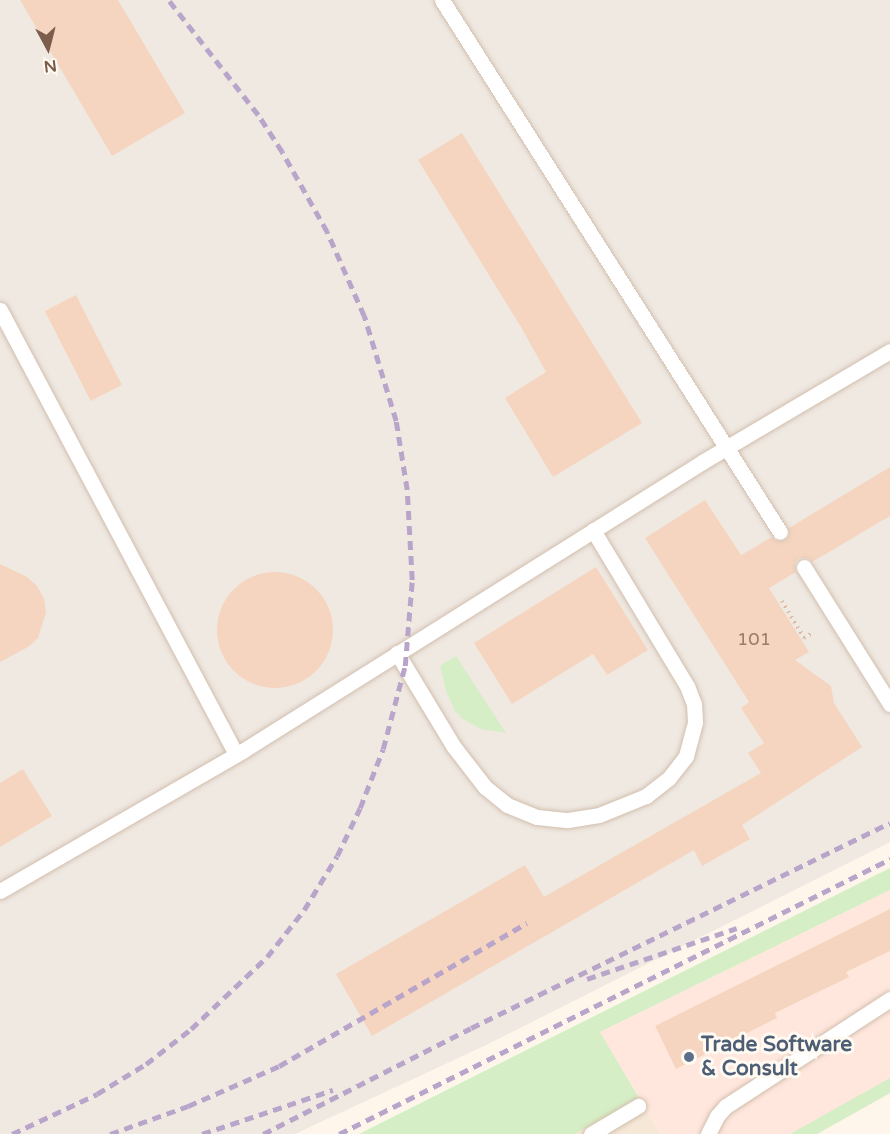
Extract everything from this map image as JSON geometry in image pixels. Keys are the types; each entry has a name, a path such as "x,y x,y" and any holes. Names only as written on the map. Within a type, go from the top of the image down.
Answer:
{"lane":[{"path":"442,0 780,532"},
{"path":"0,310 236,754"},
{"path":"0,891 236,754 727,447 890,351"},
{"path":"397,653 454,747 485,787 507,805 537,817 568,820 599,815 646,796 669,778 686,756 695,722 694,704 687,686 593,531"},
{"path":"804,567 890,704"},
{"path":"708,1134 717,1116 726,1106 890,999"},
{"path":"591,1134 638,1106"}],"path":[{"path":"782,601 790,620 804,638 812,633"}],"shaded area":[{"path":"0,0 890,0 890,842 484,1046 295,1134 0,1134"},
{"path":"890,890 890,1093 817,1134 660,1134 600,1032"},
{"path":"639,1098 660,1134 575,1134"}],"green space":[{"path":"456,656 506,733 481,729 461,718 455,711 446,691 440,666"},
{"path":"890,868 890,890 600,1032 639,1098 575,1134 359,1134"},
{"path":"890,1078 890,1093 817,1134 790,1134"}],"building":[{"path":"20,0 118,0 185,113 112,156"},
{"path":"462,133 642,423 553,477 505,398 546,372 521,327 418,160"},
{"path":"76,295 122,385 91,401 45,311"},
{"path":"890,467 890,516 812,562 808,558 799,558 795,563 796,572 769,588 809,652 795,660 831,686 834,703 862,747 742,825 750,839 702,866 694,850 372,1036 336,974 525,865 544,897 761,773 748,753 764,743 741,708 749,702 645,538 705,500 741,555 772,537 776,541 785,540 789,536 789,528"},
{"path":"0,564 27,577 37,586 44,599 46,612 38,638 28,647 0,662"},
{"path":"596,567 648,650 607,675 593,654 512,704 474,643"},
{"path":"275,572 297,577 316,589 328,608 333,630 328,652 316,671 297,683 275,688 253,683 234,671 222,652 217,630 222,608 234,589 253,577"},
{"path":"23,769 52,816 0,847 0,783"},
{"path":"890,909 890,951 846,972 849,977 775,1013 777,1018 676,1069 655,1026"}],"railway":[{"path":"12,1134 97,1094 146,1064 191,1029 267,957 304,910 337,856 360,808 383,749 405,666 412,580 407,490 396,421 364,316 327,232 282,152 258,115 168,0"},
{"path":"263,1134 471,1028 890,823"},
{"path":"339,1134 890,859"},
{"path":"110,1134 188,1106 279,1066 527,923"},
{"path":"587,979 737,928"},
{"path":"202,1134 333,1090"}],"place":[{"name":"Trade Software & Consult","path":"689,1057"}]}
